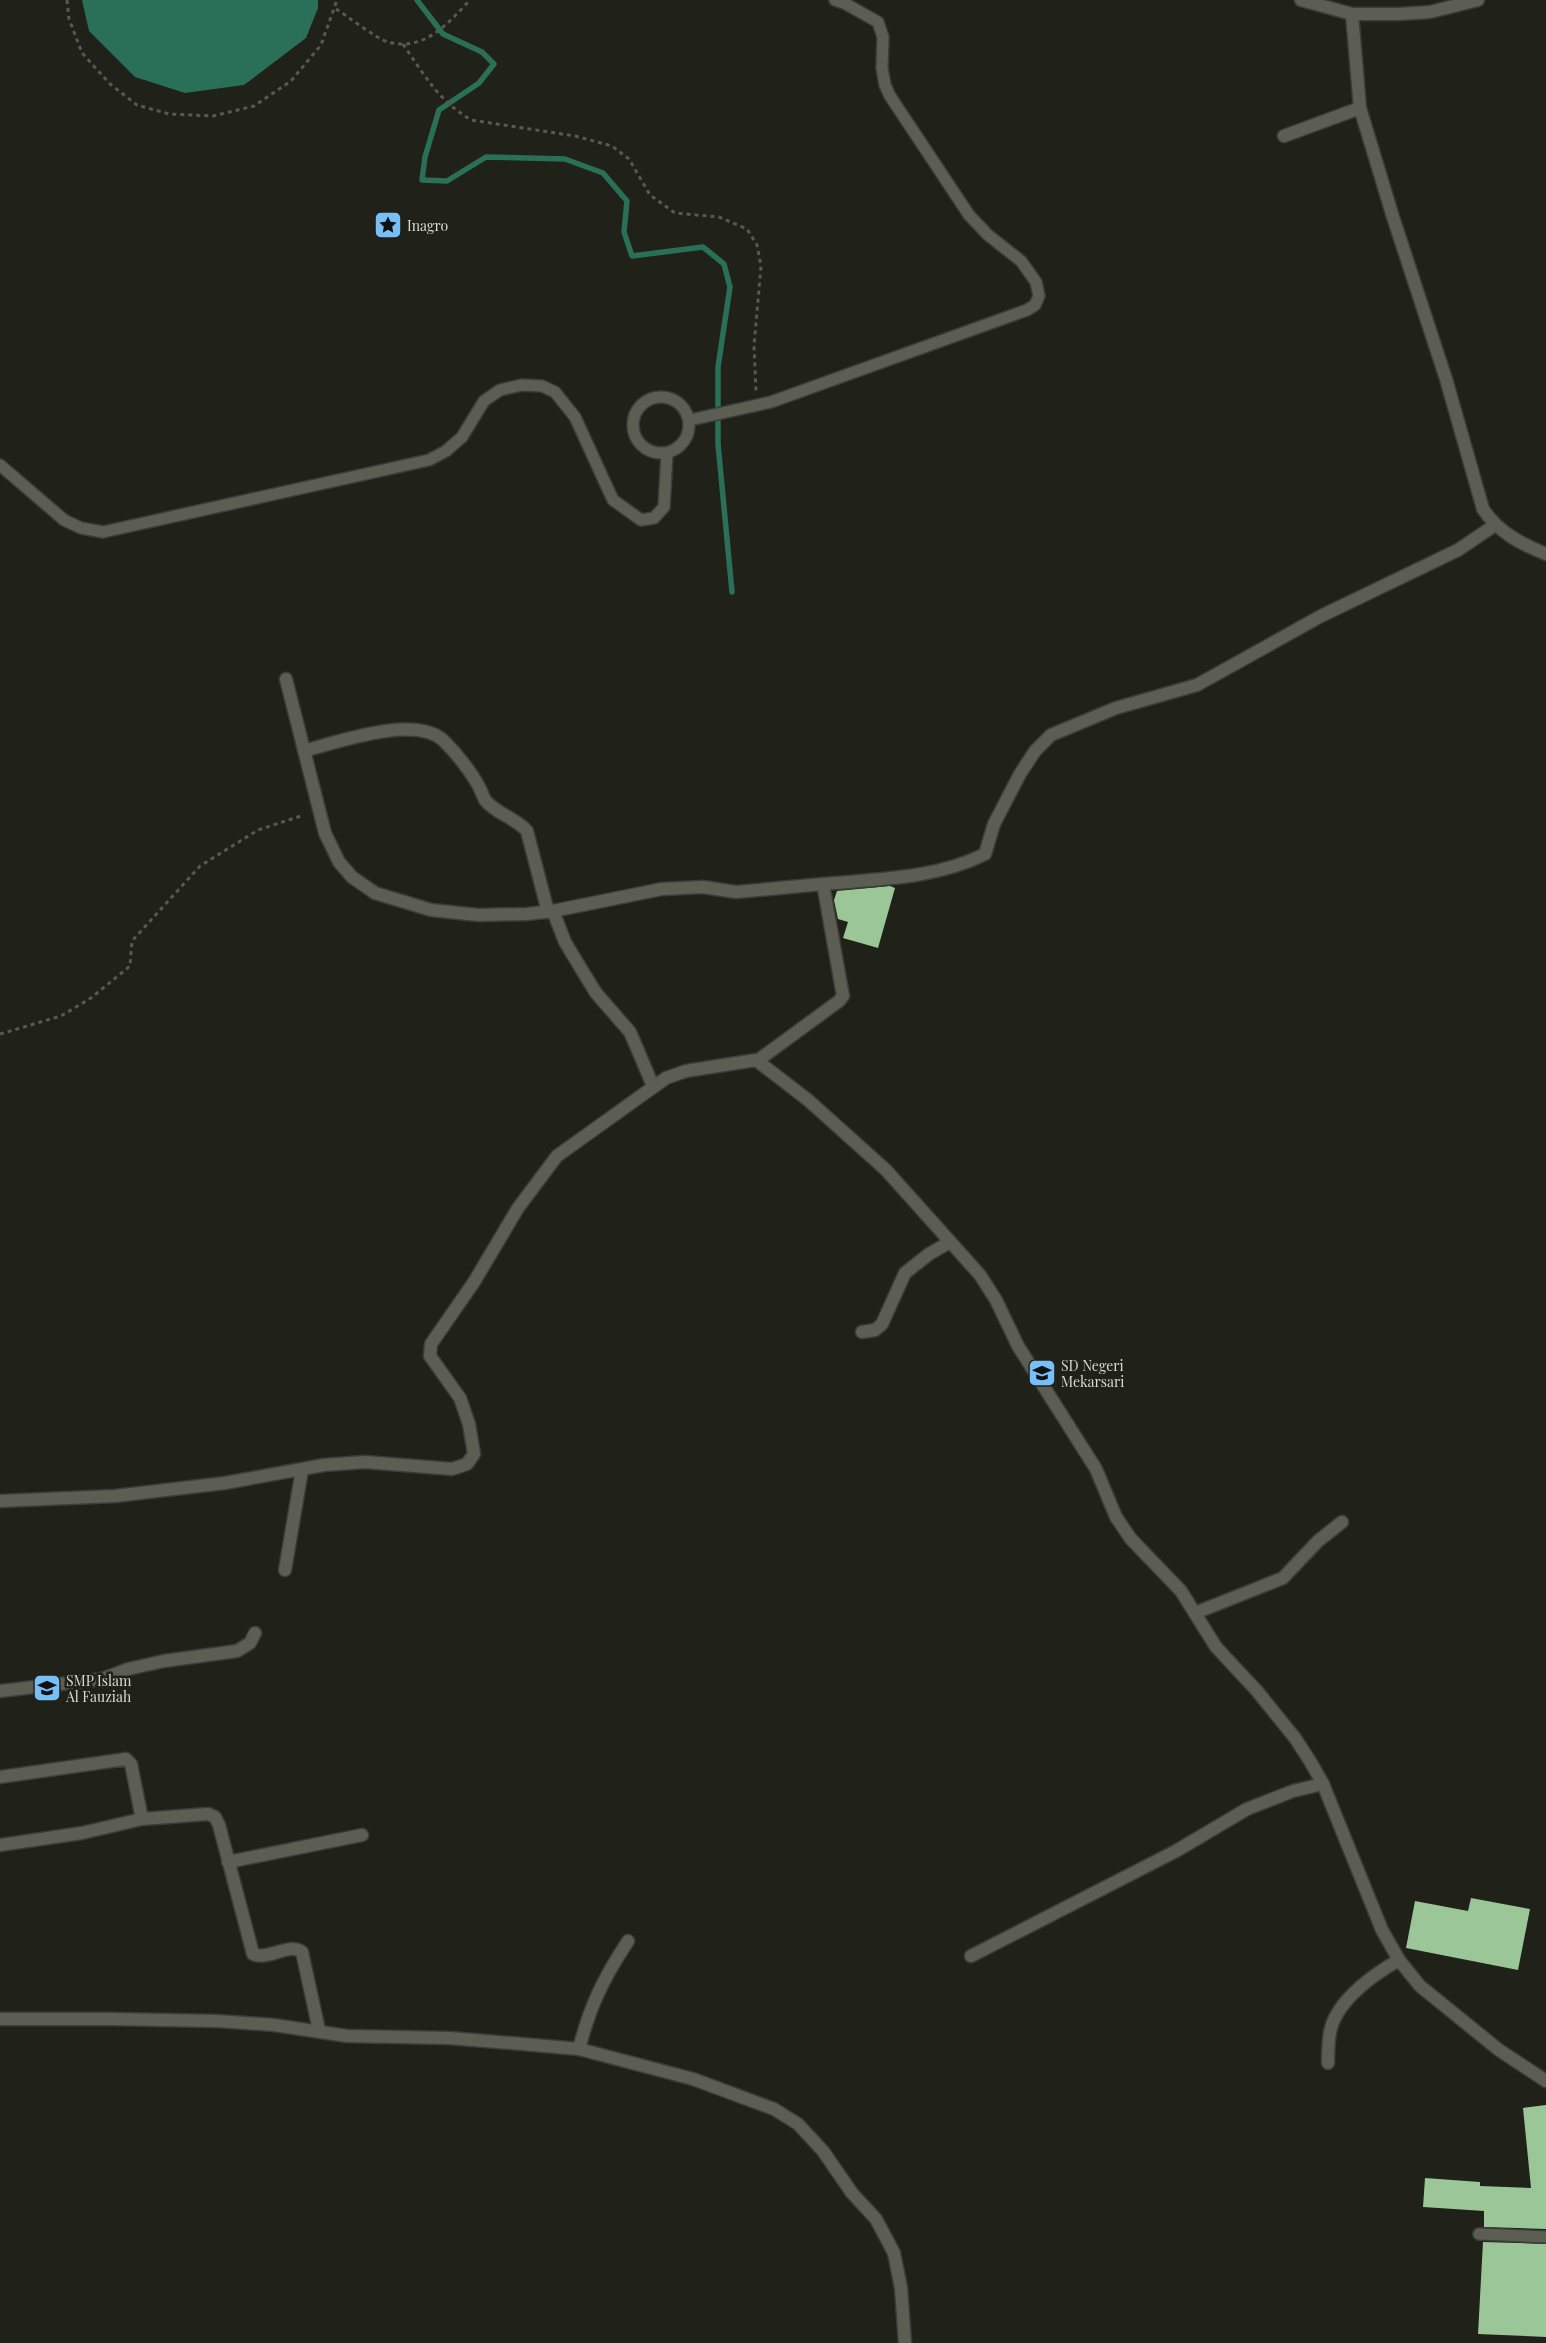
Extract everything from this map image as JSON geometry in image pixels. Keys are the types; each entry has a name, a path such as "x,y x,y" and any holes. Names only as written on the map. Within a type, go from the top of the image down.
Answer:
{"street":[{"path":"1301,0 1352,14 1430,12 1478,0"},
{"path":"1352,14 1360,108 1393,217 1446,379 1483,509 1495,525 1516,540 1546,554"},
{"path":"1284,136 1360,108"},
{"path":"286,679 325,833 339,862 352,877 375,893 431,910 478,915 550,912 662,889 703,887 736,892 898,877 938,870 964,863 985,854 994,824 1020,774 1039,747 1051,735 1116,708 1197,685 1321,616 1458,550 1495,525"},
{"path":"304,751 366,735 407,729 431,732 443,740 464,765 486,801 500,812 519,822 528,831 550,912 565,942 600,998 630,1032 653,1086"},
{"path":"757,1061 838,1002 843,996 823,884"},
{"path":"0,1501 115,1496 225,1483 324,1466 364,1462 452,1469 467,1464 474,1454 470,1424 460,1398 430,1356 430,1344 474,1282 518,1208 557,1156 638,1100 653,1086 666,1078 686,1071 751,1059 757,1061 814,1106 886,1170 980,1275 996,1300 1018,1346 1096,1469 1116,1517 1131,1539 1181,1591 1216,1647 1257,1691 1295,1738 1323,1784 1379,1923 1399,1960 1420,1986 1499,2050 1546,2081"},
{"path":"862,1332 875,1330 882,1324 905,1273 922,1258 950,1242"},
{"path":"285,1570 302,1470"},
{"path":"1195,1613 1283,1578 1318,1541 1342,1522"},
{"path":"0,1691 102,1679 128,1669 164,1661 237,1651 250,1644 255,1633"},
{"path":"0,1776 126,1759 131,1764 142,1819"},
{"path":"971,1956 1176,1851 1247,1808 1293,1791 1323,1784"},
{"path":"0,1845 82,1833 142,1819 208,1814 215,1817 219,1825 253,1954 258,1956 293,1949 302,1952 320,2030"},
{"path":"228,1862 362,1835"},
{"path":"579,2049 588,2014 605,1976 628,1941"},
{"path":"1328,2063 1330,2033 1336,2017 1362,1984 1374,1974 1399,1960"},
{"path":"0,2019 111,2019 218,2022 274,2025 320,2030 347,2036 449,2038 579,2049 693,2079 774,2110 798,2124 823,2151 852,2192 876,2219 894,2253 901,2288 905,2343"}],"lane":[{"path":"695,418 758,405 845,377 1027,310 1035,305 1039,296 1036,282 1020,261 988,235 969,215 890,96 885,85 882,68 883,37 878,22 844,2 835,0"},
{"path":"0,465 64,520 81,528 103,532 429,460 446,451 462,437 484,401 500,390 522,386 542,386 555,392 575,417 614,500 640,520 654,518 664,507 667,452"},
{"path":"656,397 671,398 683,406 695,418 680,446 667,452 652,452 640,444 633,430 634,415 643,403 656,397"},
{"path":"1479,2234 1546,2237"}],"path":[{"path":"67,0 69,18 82,53 110,84 137,105 169,114 213,116 254,106 291,81 322,45 336,9 337,0"},
{"path":"336,9 387,41 403,44 426,40 449,22 470,0"},
{"path":"403,44 436,92 457,111 472,120 574,136 612,146 629,159 650,195 675,213 719,217 748,228 757,244 761,266 754,346 758,405"},
{"path":"0,1034 61,1016 92,998 130,966 132,940 200,866 258,830 319,811"}],"shaded area":[{"path":"82,0 318,0 318,8 306,38 244,85 185,93 135,77 89,31"}],"building":[{"path":"890,886 895,888 878,948 843,938 848,922 838,919 834,900 837,891"},
{"path":"1471,1898 1530,1909 1518,1970 1406,1948 1415,1901 1468,1911"},
{"path":"1546,2105 1546,2229 1484,2227 1484,2211 1423,2207 1425,2178 1480,2182 1480,2186 1531,2188 1523,2108"},
{"path":"1483,2242 1546,2244 1546,2337 1478,2334"}],"waterway":[{"path":"417,0 443,34 482,52 494,64 479,83 439,110 425,157 422,180 447,181 486,157 565,159 603,173 627,201 624,232 632,256 703,247 724,264 730,287 718,367 718,444 732,592"}],"place":[{"name":"Inagro","path":"388,225"},
{"name":"SD Negeri Mekarsari","path":"1042,1373"},
{"name":"SMP Islam Al Fauziah","path":"47,1688"}]}
